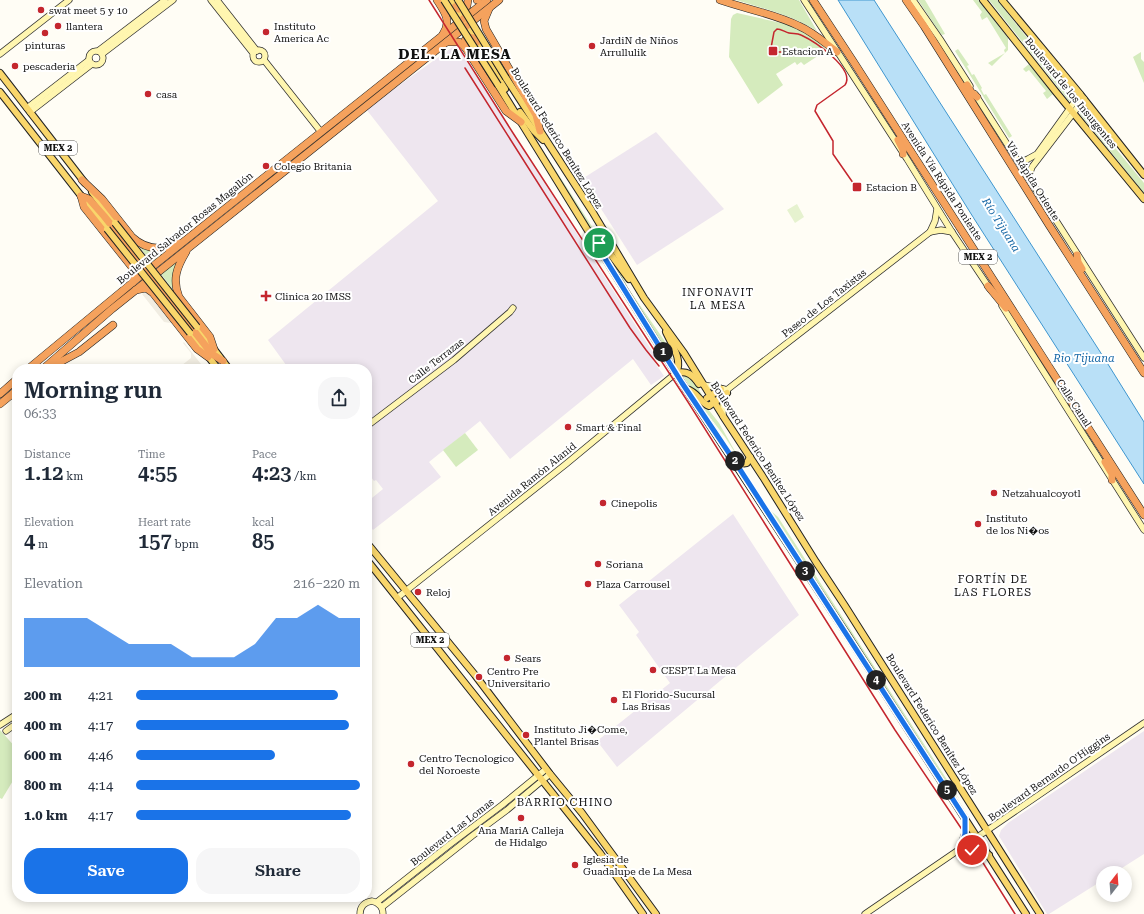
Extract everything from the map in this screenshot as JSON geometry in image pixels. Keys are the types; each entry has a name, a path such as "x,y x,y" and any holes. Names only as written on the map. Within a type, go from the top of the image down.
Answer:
{"highway":[{"path":"437,0 446,15 448,22 442,35"},
{"path":"455,7 464,9 468,4 468,0"},
{"name":"Boulevard Salvador Rosas Magallón","path":"49,364 134,291 187,239 430,47 442,35 464,22 489,3 499,0"},
{"path":"720,0 799,25 812,32 837,52"},
{"name":"Avenida Vía Rápida Poniente","path":"813,0 1144,514"},
{"name":"Vía Rápida Oriente","path":"906,0 924,26 1044,219 1144,373"},
{"path":"489,3 485,18 486,29 536,115 540,131"},
{"name":"Boulevard Salvador Rosas Magallón","path":"34,364 139,277 160,270 188,248 446,42 464,22"},
{"path":"924,26 932,33 971,92 977,97"},
{"path":"465,47 465,40 468,37 473,38 477,42"},
{"path":"446,42 459,42 465,47 506,111 521,122"},
{"path":"877,98 877,102 903,148 904,154"},
{"path":"82,180 102,199 132,237 144,246 156,249 165,248 187,239"},
{"path":"81,196 89,200 104,216 212,354 223,361"},
{"path":"81,196 84,207 135,271 136,275 132,283"},
{"path":"188,248 176,271 176,289 179,296 210,337 214,349"},
{"path":"1077,255 1078,262 1109,314 1111,321"},
{"path":"988,286 1029,337"},
{"path":"134,291 143,288 149,290 197,349 208,357"},
{"path":"56,364 79,352 112,325"},
{"path":"0,394 12,383"},
{"path":"0,404 12,394"},
{"path":"1069,397 1074,410 1110,472 1112,480"}],"main road":[{"path":"0,54 69,0"},
{"path":"100,53 165,0"},
{"path":"100,53 173,0"},
{"path":"211,0 255,52"},
{"path":"217,0 255,52 254,60 257,62 262,62 320,133"},
{"path":"444,0 686,389 978,837 1026,914"},
{"path":"450,0 522,117 538,135 547,142"},
{"name":"Boulevard Federico Benítez López","path":"458,0 506,78 592,211 640,292 684,353 704,385 709,397 750,457 1040,914"},
{"name":"Avenida Vía Rápida Poniente","path":"804,0 904,154 937,209 988,286"},
{"path":"913,0 941,40 1029,176 1077,255 1144,358"},
{"name":"Boulevard de los Insurgentes","path":"983,0 1144,199"},
{"name":"Boulevard de los Insurgentes","path":"1002,0 1082,96 1144,175"},
{"path":"255,52 261,50 264,53 265,57 262,62"},
{"path":"91,62 90,53 94,51 100,53"},
{"path":"91,62 96,64 100,63 102,60 100,53"},
{"path":"28,110 91,62"},
{"name":"MEX 2","path":"0,73 225,364"},
{"name":"MEX 2","path":"0,92 214,364"},
{"path":"1029,176 1032,167 1082,96"},
{"path":"1020,163 1037,154 1072,110"},
{"path":"930,232 935,222 937,209"},
{"path":"930,232 941,230 952,232"},
{"name":"Paseo de Los Taxistas","path":"726,390 930,232"},
{"path":"596,244 603,244 622,271 640,292"},
{"name":"Calle Canal","path":"988,286 1144,530"},
{"name":"Calle Terrazas","path":"372,422 454,360 513,308"},
{"path":"662,323 678,359 679,369 676,373"},
{"path":"676,373 684,372 690,374 696,379 709,397 726,390"},
{"name":"Avenida Ramón Alanid","path":"397,598 566,464 676,373"},
{"path":"704,385 726,390"},
{"path":"686,389 692,391 706,405 709,406 726,390"},
{"path":"723,416 726,390"},
{"path":"713,403 726,427 734,434"},
{"path":"735,462 740,464 747,463 750,457"},
{"name":"MEX 2","path":"372,549 474,675 548,772 582,813 656,914"},
{"name":"MEX 2","path":"372,566 600,853 643,914"},
{"path":"0,725 12,717"},
{"name":"Boulevard Bernardo O'Higgins","path":"865,914 1144,722"},
{"path":"6,731 12,727"},
{"name":"Boulevard Las Lomas","path":"372,901 377,902 538,776 548,772"},
{"name":"Boulevard Las Lomas","path":"382,907 543,781 548,772"},
{"path":"965,818 965,834 960,850 976,851 989,855"},
{"name":"Boulevard Las Lomas","path":"360,914 361,907 366,902"},
{"path":"377,902 382,907 383,914"}],"shaded area":[{"path":"454,46 458,48 656,357 653,360 664,376 651,385 633,359 510,459 480,421 429,462 441,477 373,530 372,498 383,489 376,480 374,481 372,478 372,364 285,364 268,340 438,201 366,109"},
{"path":"656,132 724,209 637,265 582,179"},
{"path":"146,291 173,322 164,322 142,294"},
{"path":"184,342 201,364 183,364 191,358 191,353 183,343"},
{"path":"733,514 799,615 617,767 597,741 670,683 636,635 639,632 619,605"},
{"path":"1144,731 1144,854 1125,866 1096,866 1096,884 1047,914 999,836 1001,830 1008,823"}],"green space":[{"path":"736,0 799,0 817,31 788,17"},
{"path":"918,0 925,0 945,34 942,35 940,33"},
{"path":"973,0 978,0 1008,38 1008,50 1005,53 1004,50 1006,48 987,17 982,20 980,15 982,12"},
{"path":"989,0 997,0 1072,94 1071,100 1069,101"},
{"path":"737,13 790,25 816,40 827,50 804,65 801,62 797,65 795,62 776,74 783,85 758,104 729,57 731,19 733,15"},
{"path":"958,49 969,65 967,66 972,75 974,74 982,88 981,89 984,95 986,94 1012,136 1009,138 955,51"},
{"path":"1141,52 1141,59 1144,62 1144,83 1133,57"},
{"path":"1005,53 992,66 988,63"},
{"path":"1029,64 1053,94 1047,99 1043,93 1046,91 1029,70 1026,72 1023,69"},
{"path":"1084,107 1095,125 1144,183 1144,193 1080,114 1080,110"},
{"path":"528,129 540,146 602,242 596,239"},
{"path":"797,204 804,217 795,223 787,210"},
{"path":"137,244 173,247 152,263"},
{"path":"600,246 616,265 628,288 664,340 675,363"},
{"path":"179,258 174,291 161,274"},
{"path":"685,374 694,380 706,403 697,391 690,387 683,376"},
{"path":"702,407 708,409 719,423 741,462 725,437"},
{"path":"465,433 478,450 456,467 443,450"},
{"path":"754,486 770,510 778,517 960,800 929,759"},
{"path":"0,730 12,743 12,782 2,799 0,798"}],"water":[{"name":"Rio Tijuana","path":"838,0 874,0 1106,361 1144,422 1144,484 973,217"}],"railway":[{"path":"429,0 513,133 688,402 895,730 965,834 1015,914"},
{"path":"781,52 774,52 771,48 774,32 777,29 789,33 800,34 807,38 824,49 845,71 847,79 845,85 817,105 815,111 833,141 833,154 858,190"},
{"path":"465,68 630,328 659,366"}],"place":[{"name":"swat meet 5 y 10","path":"41,10"},
{"name":"llantera","path":"58,26"},
{"name":"Instituto America Ac","path":"266,32"},
{"name":"pinturas","path":"45,33"},
{"name":"JardiN de Niños Arrullulik","path":"592,46"},
{"name":"Estacion A","path":"773,51"},
{"name":"pescaderia","path":"15,66"},
{"name":"casa","path":"148,94"},
{"name":"Colegio Britania","path":"266,166"},
{"name":"Estacion B","path":"857,187"},
{"name":"Clinica 20 IMSS","path":"266,296"},
{"name":"Smart & Final","path":"568,427"},
{"name":"Netzahualcoyotl","path":"994,493"},
{"name":"Cinepolis","path":"603,503"},
{"name":"Instituto de los Ni�os","path":"978,524"},
{"name":"Soriana","path":"598,564"},
{"name":"Plaza Carrousel","path":"588,584"},
{"name":"Reloj","path":"418,592"},
{"name":"Sears","path":"507,658"},
{"name":"CESPT La Mesa","path":"653,670"},
{"name":"Centro Pre Universitario","path":"479,677"},
{"name":"El Florido-Sucursal Las Brisas","path":"614,700"},
{"name":"Instituto Ji�Come, Plantel Brisas","path":"526,735"},
{"name":"Centro Tecnologico del Noroeste","path":"411,764"},
{"name":"Ana MariA Calleja de Hidalgo","path":"521,818"},
{"name":"Iglesia de Guadalupe de La Mesa","path":"575,865"}],"district":[{"name":"DEL. LA MESA","path":"455,54"},
{"name":"INFONAVIT LA MESA","path":"718,298"},
{"name":"FORTÍN DE LAS FLORES","path":"993,585"},
{"name":"BARRIO CHINO","path":"565,802"}],"route":[{"path":"599,243 596,244 676,373 965,818 965,834 960,850 972,850"}],"water label":[{"name":"Río Tijuana","path":"1001,225"}]}
